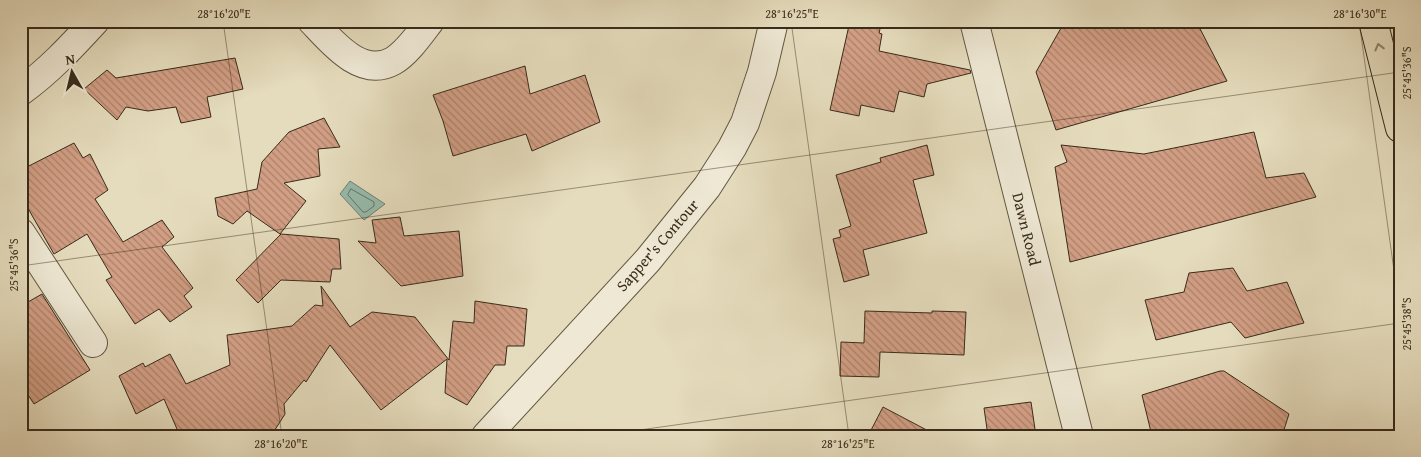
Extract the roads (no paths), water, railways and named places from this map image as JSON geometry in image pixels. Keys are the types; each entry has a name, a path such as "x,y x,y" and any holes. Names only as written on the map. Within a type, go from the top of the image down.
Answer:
{"highway":[{"path":"1373,21 1400,128"}],"street":[{"path":"21,91 68,50 94,21"},
{"path":"312,21 342,51 360,63 373,66 392,61 413,42 430,21"},
{"name":"Sapper's Contour","path":"486,436 648,260 707,187 732,148 745,123 762,72 774,21"},
{"name":"Dawn Road","path":"974,21 1079,436"},
{"path":"21,234 93,343"}],"water":[{"path":"350,181 385,204 364,220 340,194"}]}
